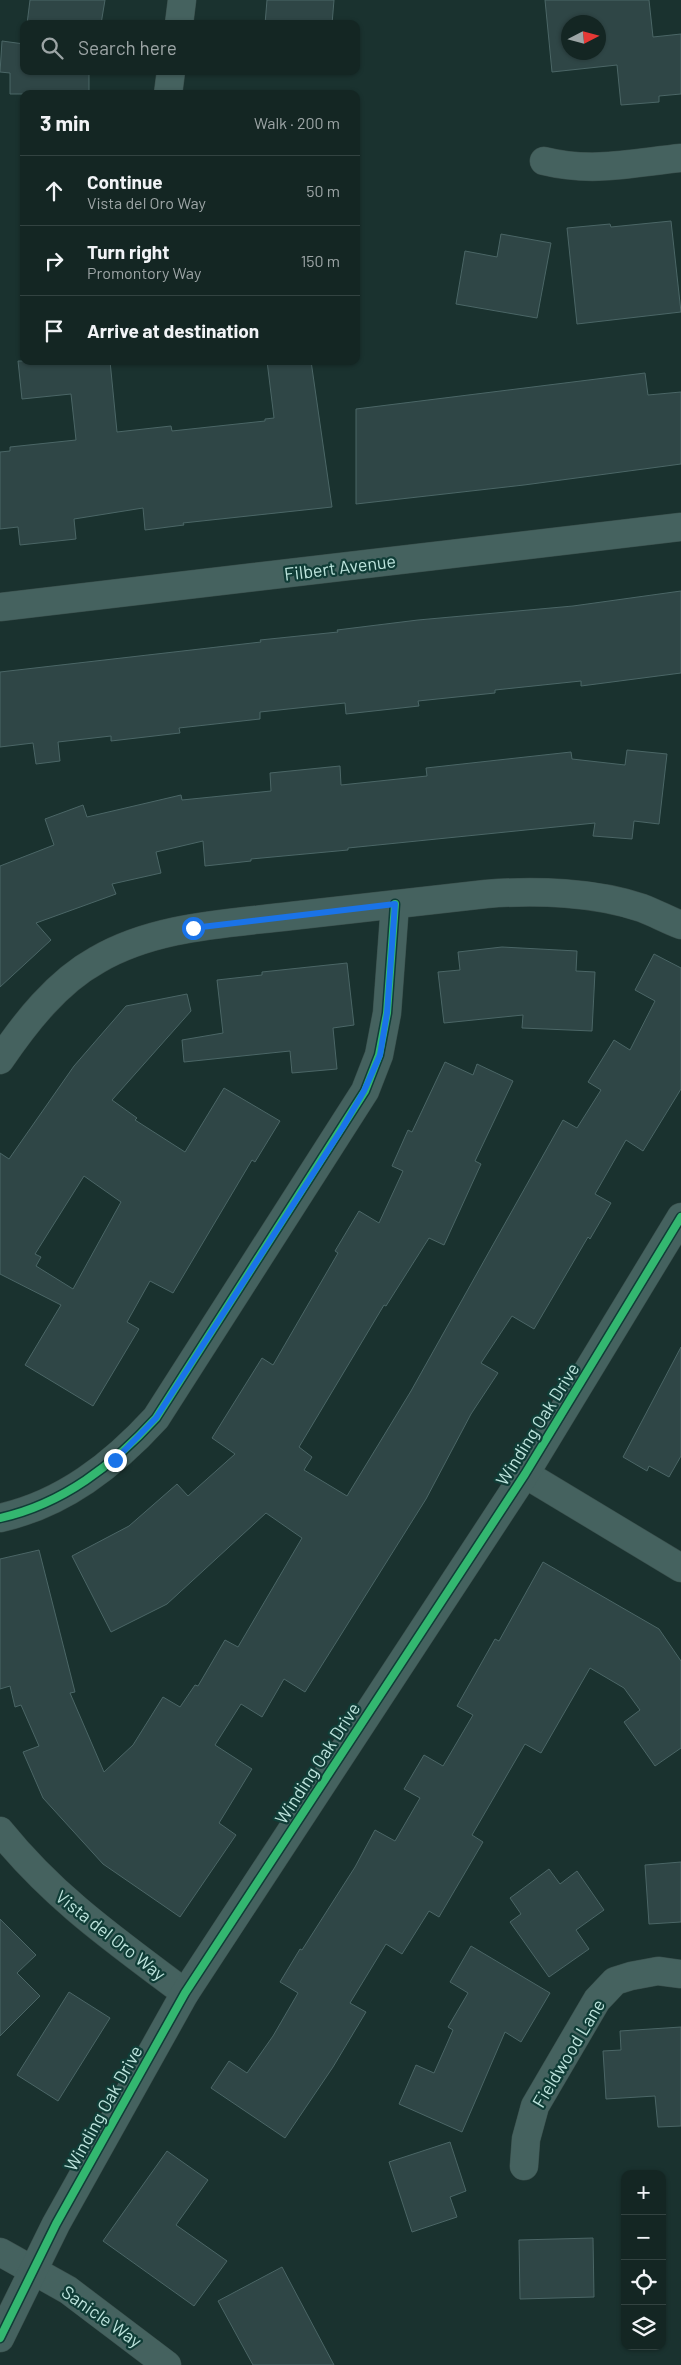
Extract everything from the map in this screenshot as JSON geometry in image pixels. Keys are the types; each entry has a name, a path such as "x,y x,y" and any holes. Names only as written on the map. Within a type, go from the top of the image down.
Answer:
{"street":[{"path":"180,20 182,0"},
{"path":"169,90 171,75"},
{"path":"544,161 566,167 588,168 681,158"},
{"name":"Filbert Avenue","path":"0,607 681,527"},
{"path":"0,1060 37,1013 65,983 96,960 133,943 193,928 395,904 533,891 592,897 642,908 681,925"},
{"path":"0,1518 37,1507 68,1493 115,1460 156,1418 364,1091 380,1055 387,1013 395,904"},
{"name":"Winding Oak Drive","path":"0,2338 56,2224 185,1993 525,1474 681,1217"},
{"path":"525,1474 681,1568"},
{"name":"Vista del Oro Way","path":"0,1831 54,1890 92,1924 185,1993"},
{"name":"Fieldwood Lane","path":"524,2166 526,2139 535,2106 597,2000 615,1981 631,1976 658,1971 681,1974"},
{"name":"Sanicle Way","path":"0,2252 68,2290 168,2365"}],"building":[{"path":"30,0 105,0 102,20 28,20"},
{"path":"267,0 334,0 332,20 265,20"},
{"path":"545,0 649,0 653,37 681,34 681,94 659,96 659,102 621,105 617,65 552,72"},
{"path":"2,41 20,43 20,75 89,75 89,90 20,90 20,94 10,94 10,73 0,72"},
{"path":"671,221 681,312 577,324 567,228 610,224 611,227"},
{"path":"501,234 551,243 537,318 456,304 465,251 497,257"},
{"path":"18,361 20,361 20,365 110,365 117,432 171,426 172,431 265,421 265,419 274,418 267,365 312,365 332,507 183,523 184,525 145,530 143,508 74,519 76,539 20,545 18,527 0,529 0,452 10,451 10,447 76,440 71,394 22,399"},
{"path":"645,373 648,395 681,392 681,464 524,485 356,504 356,409"},
{"path":"681,591 681,673 581,686 581,681 495,690 495,693 418,701 419,706 346,714 345,703 260,712 260,719 179,728 180,733 111,741 111,736 58,742 60,761 36,764 33,743 0,747 0,672 261,642 260,640 338,632 337,630 418,620 573,606"},
{"path":"627,750 667,754 659,824 634,821 632,839 593,836 595,823 348,848 348,850 251,859 251,861 205,866 203,841 156,852 161,873 112,884 116,894 36,923 51,940 0,987 0,866 54,845 45,819 83,805 87,817 181,795 182,800 271,791 270,773 340,766 341,785 427,776 426,768 571,752 572,759 625,765"},
{"path":"502,947 577,951 576,971 595,972 592,1031 522,1028 523,1015 444,1023 438,972 460,970 458,952"},
{"path":"654,954 681,968 681,1089 643,1151 626,1140 595,1194 611,1203 590,1239 588,1237 534,1329 512,1316 481,1363 498,1373 471,1414 426,1499 305,1692 284,1679 262,1717 241,1704 215,1745 252,1769 219,1823 236,1835 180,1917 103,1864 43,1798 23,1752 39,1746 21,1705 15,1707 10,1686 0,1689 0,1559 39,1550 75,1692 70,1693 104,1772 133,1745 163,1697 180,1707 195,1685 198,1686 225,1640 238,1647 302,1538 266,1513 167,1604 111,1632 72,1556 129,1526 177,1484 188,1496 235,1454 212,1438 262,1358 273,1365 338,1253 335,1251 359,1211 379,1223 403,1171 392,1166 408,1130 412,1132 445,1062 473,1075 477,1064 513,1081 475,1161 481,1164 444,1245 429,1238 386,1306 384,1305 299,1447 312,1457 304,1470 347,1496 411,1391 563,1120 577,1128 601,1090 588,1082 614,1040 630,1050 655,1001 635,990"},
{"path":"347,963 354,1025 333,1028 337,1069 292,1073 290,1051 184,1062 182,1040 223,1033 217,980 262,975 262,972"},
{"path":"187,994 191,1011 112,1100 137,1118 135,1120 185,1152 224,1088 280,1121 255,1162 252,1160 173,1293 150,1281 127,1322 139,1329 93,1406 25,1365 61,1305 0,1274 0,1153 9,1159 74,1066 126,1006","holes":["84,1176 121,1202 73,1289 36,1266 41,1257 35,1254"]},
{"path":"681,1347 681,1456 669,1477 649,1466 647,1471 623,1457"},
{"path":"543,1562 659,1629 681,1661 681,1748 655,1766 624,1722 640,1710 624,1688 590,1668 541,1753 525,1744 472,1835 483,1842 439,1917 429,1911 402,1954 386,1944 350,2003 366,2012 333,2067 285,2138 211,2088 229,2061 247,2073 273,2036 298,1993 280,1982 355,1867 375,1830 395,1841 420,1798 404,1789 424,1755 443,1766 473,1715 457,1706 495,1639 499,1641"},
{"path":"681,1862 681,1922 649,1924 645,1865"},
{"path":"549,1869 560,1884 577,1871 604,1910 576,1930 589,1949 549,1977 510,1922 521,1914 510,1898"},
{"path":"0,1919 36,1955 17,1973 40,1996 0,2036"},
{"path":"471,1946 550,1993 521,2042 505,2032 462,2132 399,2104 416,2065 434,2073 453,2030 448,2027 468,1993 450,1982"},
{"path":"69,1992 110,2018 58,2101 17,2075"},
{"path":"681,2027 681,2126 658,2127 655,2096 606,2099 603,2051 621,2050 620,2031"},
{"path":"450,2142 466,2191 450,2197 457,2217 412,2232 389,2162"},
{"path":"167,2151 208,2180 176,2225 227,2261 194,2306 103,2241"},
{"path":"593,2238 594,2297 520,2299 519,2240"},
{"path":"282,2267 334,2365 253,2365 218,2301"}],"cycle path":[{"path":"0,1518 23,1512 66,1493 104,1467 156,1418 365,1091 379,1055 387,1013 395,904"},
{"path":"0,2338 56,2224 185,1993 525,1474 681,1217"}],"route":[{"path":"115,1460 156,1418 343,1127 364,1091 380,1055 387,1013 395,904 193,928"}]}
